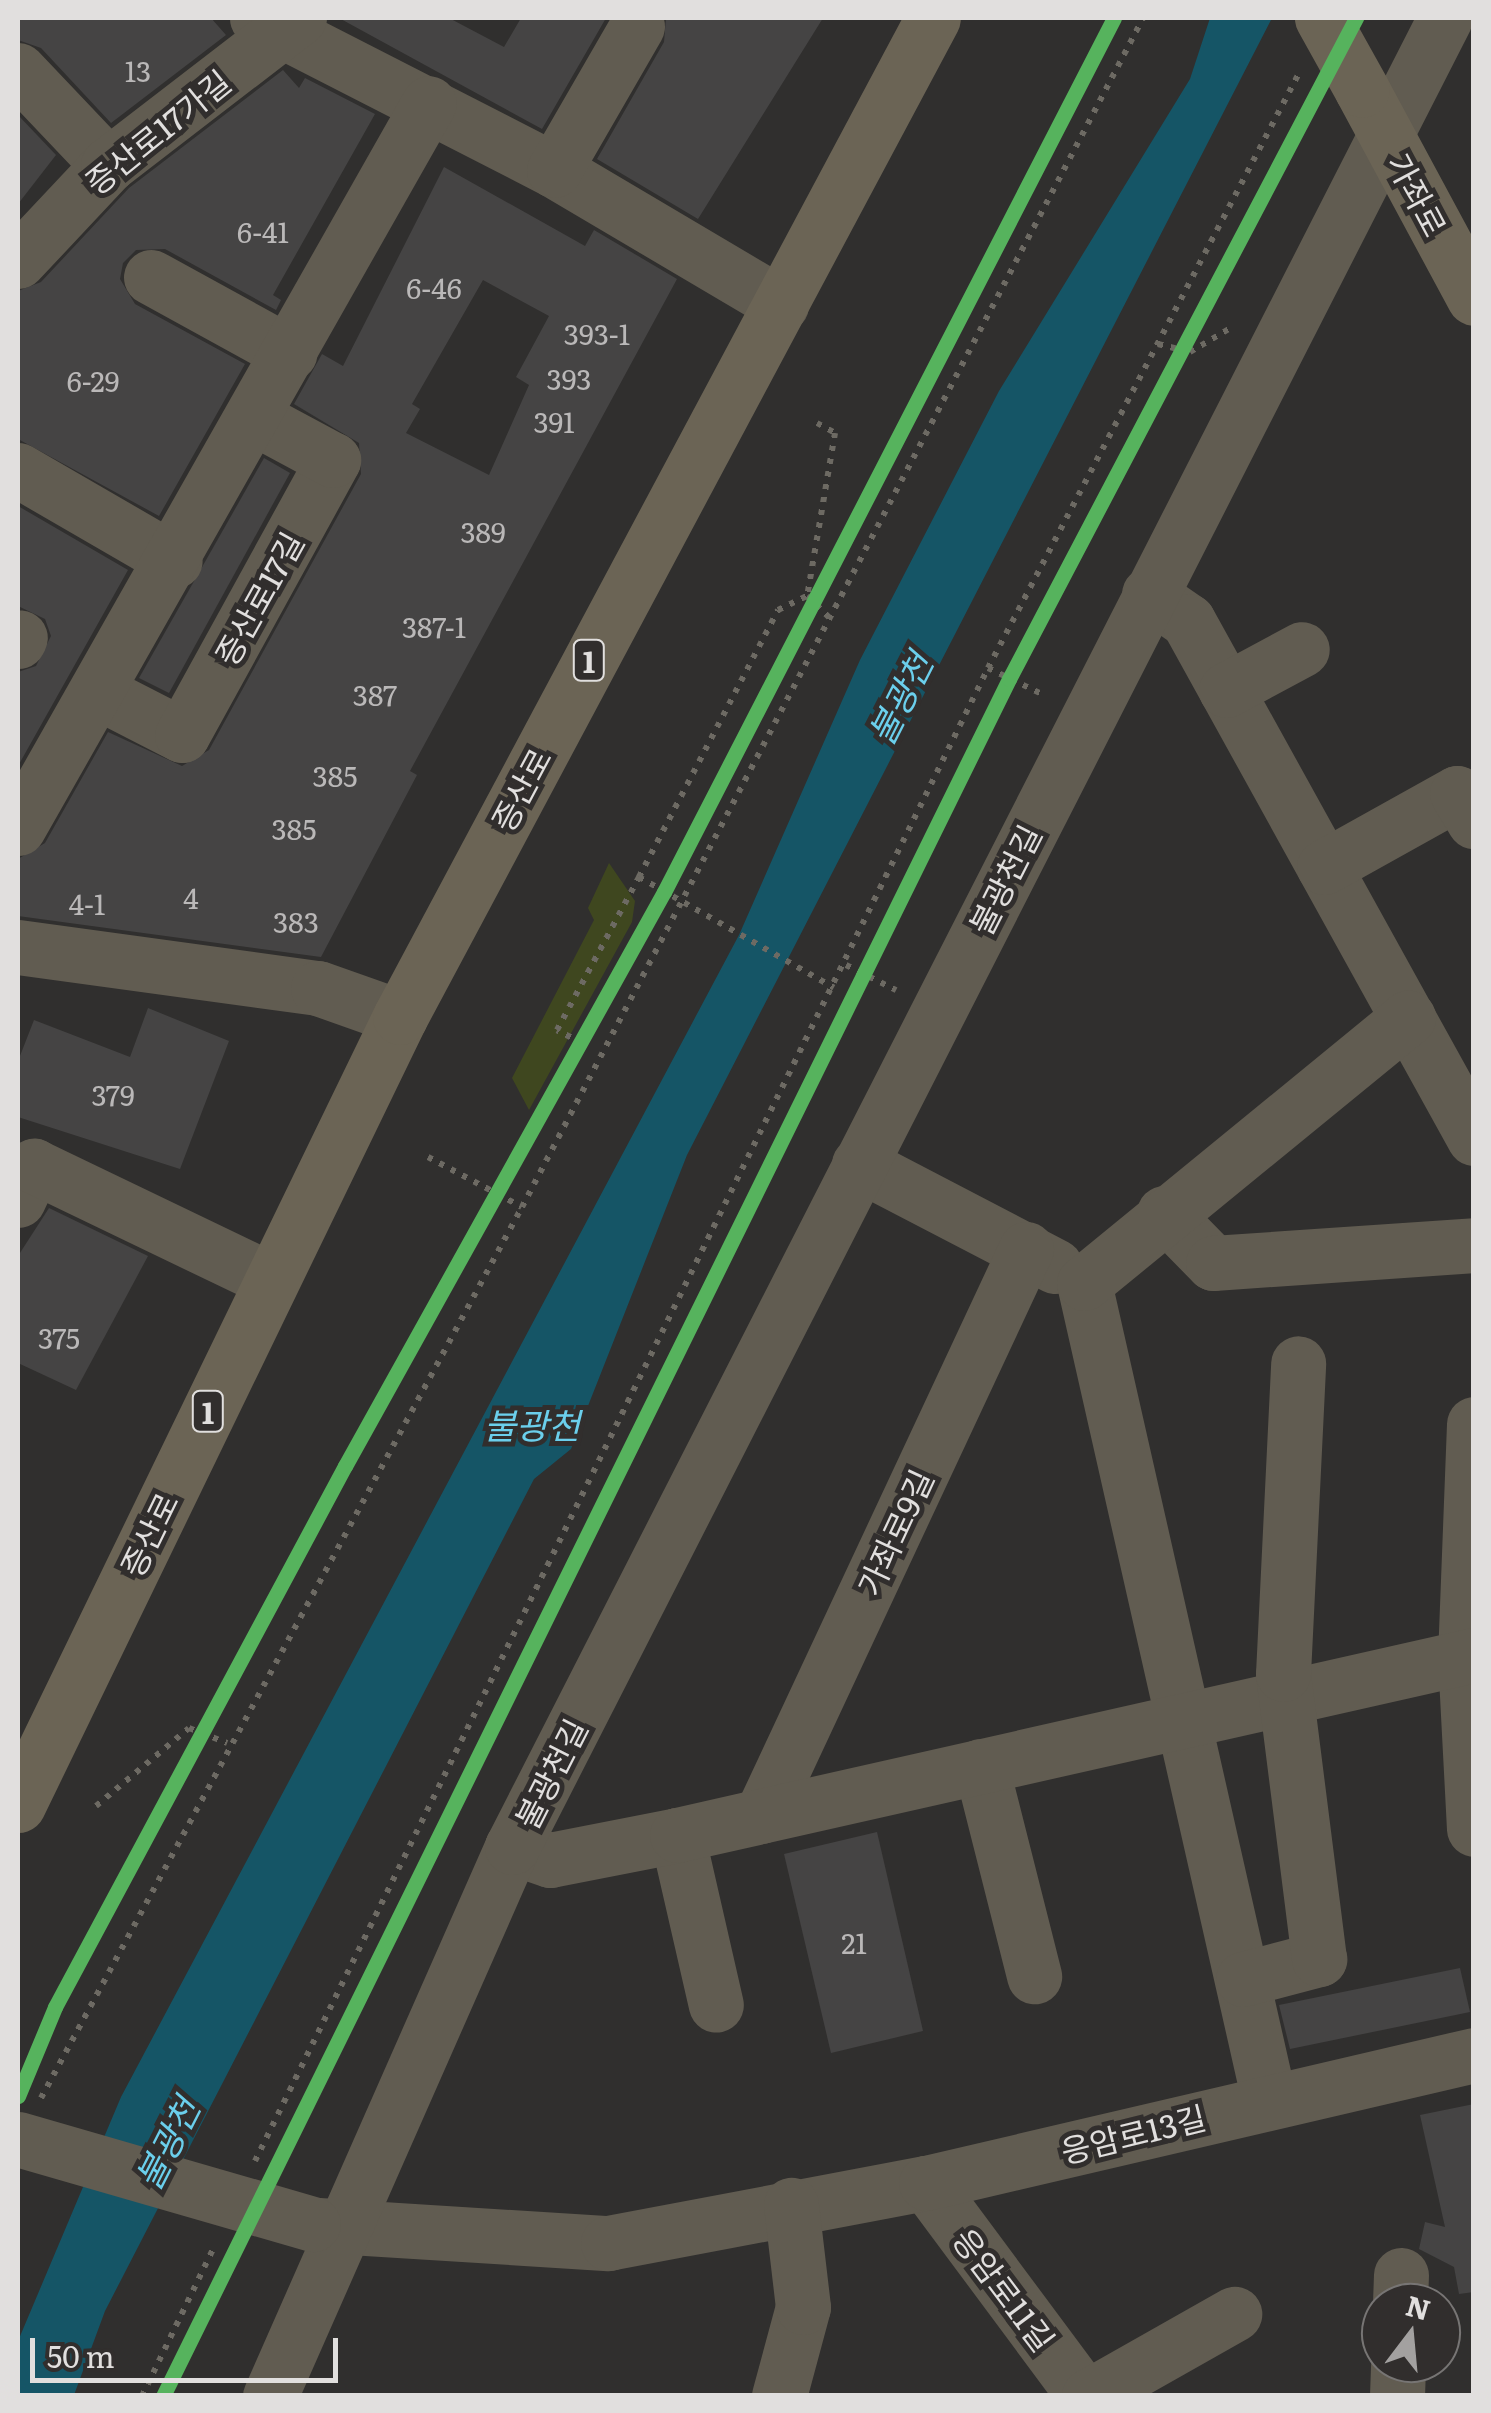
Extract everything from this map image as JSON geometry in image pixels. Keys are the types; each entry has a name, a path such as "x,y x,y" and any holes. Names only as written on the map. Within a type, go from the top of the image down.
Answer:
{"main road":[{"name":"증산로","path":"20,1792 400,1016 933,18"},
{"name":"가좌로","path":"1322,18 1474,298"}],"street":[{"name":"불광천길","path":"270,2396 331,2227 512,1847 1149,594 1373,110 1445,18"},
{"path":"280,23 554,170 781,304"},
{"name":"증산로17가길","path":"18,261 108,165 280,23"},
{"path":"554,170 637,26"},
{"name":"불광천길","path":"1373,110 1464,44 1474,48"},
{"path":"18,70 108,165"},
{"path":"22,806 100,694 428,103"},
{"path":"151,277 289,353"},
{"name":"증산로17길","path":"100,694 182,735 334,460 253,417"},
{"path":"18,470 176,562"},
{"path":"1149,594 1188,621 1474,1138"},
{"path":"1226,690 1302,650"},
{"path":"1324,868 1457,793 1474,820"},
{"path":"18,947 318,988 400,1016"},
{"path":"1084,1283 1164,1213 1408,1018"},
{"path":"859,1164 1026,1248 1084,1283 1187,1720 1269,2100"},
{"path":"18,1200 34,1166 271,1280"},
{"path":"1164,1213 1213,1263 1474,1245"},
{"name":"가좌로9길","path":"762,1816 1026,1248"},
{"path":"1243,1979 1319,1959 1288,1697 1298,1364"},
{"path":"1474,1424 1469,1656 1474,1829"},
{"path":"512,1847 550,1860 677,1835 1469,1656"},
{"path":"981,1766 1034,1976"},
{"path":"677,1835 716,2005"},
{"name":"응암로13길","path":"25,2127 331,2227 608,2243 790,2205 926,2182 1474,2055"},
{"name":"응암로11길","path":"926,2182 1086,2396"},
{"path":"779,2396 803,2306 790,2205"},
{"path":"1086,2396 1234,2314"}],"path":[{"path":"25,2127 227,1743 522,1208 1143,18"},
{"path":"248,2175 481,1687 846,966 988,668 1302,69"},
{"path":"1170,370 1197,318"},
{"path":"1158,344 1179,352"},
{"path":"809,602 835,433 816,423"},
{"path":"627,959 809,602 856,520"},
{"path":"809,602 832,620"},
{"path":"582,1043 557,1030 778,610 809,602"},
{"path":"1000,697 1018,662"},
{"path":"988,668 1009,680"},
{"path":"639,877 834,988"},
{"path":"857,991 874,957"},
{"path":"846,966 866,975"},
{"path":"572,1060 591,1026"},
{"path":"428,1157 522,1208"},
{"path":"487,1211 506,1177"},
{"path":"266,2178 755,1192"},
{"path":"197,1746 216,1712"},
{"path":"96,1806 189,1728 207,1729 227,1743"},
{"path":"142,2396 232,2229"},
{"path":"163,2396 232,2229"}],"green space":[{"path":"609,863 635,901 632,922 529,1110 512,1078 594,920 588,908"}],"water":[{"name":"불광천","path":"1210,18 1272,18 687,1155 571,1449 534,1479 105,2311 74,2395 18,2396 18,2341 121,2097 739,935 860,660 999,391 1190,79"}],"building":[{"path":"18,18 211,18 226,35 111,123 41,48 18,40"},
{"path":"339,18 449,18 504,47 521,18 606,18 542,129"},
{"path":"666,18 823,18 698,219 597,159 664,42"},
{"path":"283,70 299,88 305,78 375,114 273,295 281,300 276,310 165,249 136,250 123,263 120,279 135,304 245,364 159,516 18,439 18,291 41,282 129,188"},
{"path":"18,115 56,155 18,204"},
{"path":"444,167 585,246 594,230 677,279 410,771 417,775 321,957 18,916 18,859 45,843 108,732 182,766 209,750 361,474 359,443 294,404 322,354 343,366","holes":["483,280 549,316 516,377 529,385 489,475 406,433 420,409 412,404"]},
{"path":"264,458 290,473 169,693 139,678"},
{"path":"18,506 128,570 18,766 18,672 36,666 51,636 45,619 18,606"},
{"path":"148,1008 229,1041 180,1169 18,1117 18,1061 34,1020 130,1057"},
{"path":"49,1208 148,1256 76,1390 18,1363 18,1256"},
{"path":"877,1832 923,2031 831,2053 784,1854"},
{"path":"1460,1968 1470,2012 1290,2049 1279,2005"},
{"path":"1474,2104 1474,2292 1461,2294 1454,2267 1419,2249 1425,2222 1445,2227 1420,2115"}],"cycle path":[{"path":"18,2096 55,2007 345,1466 664,892 1114,18"},
{"path":"163,2396 1009,679 1356,18"}]}
